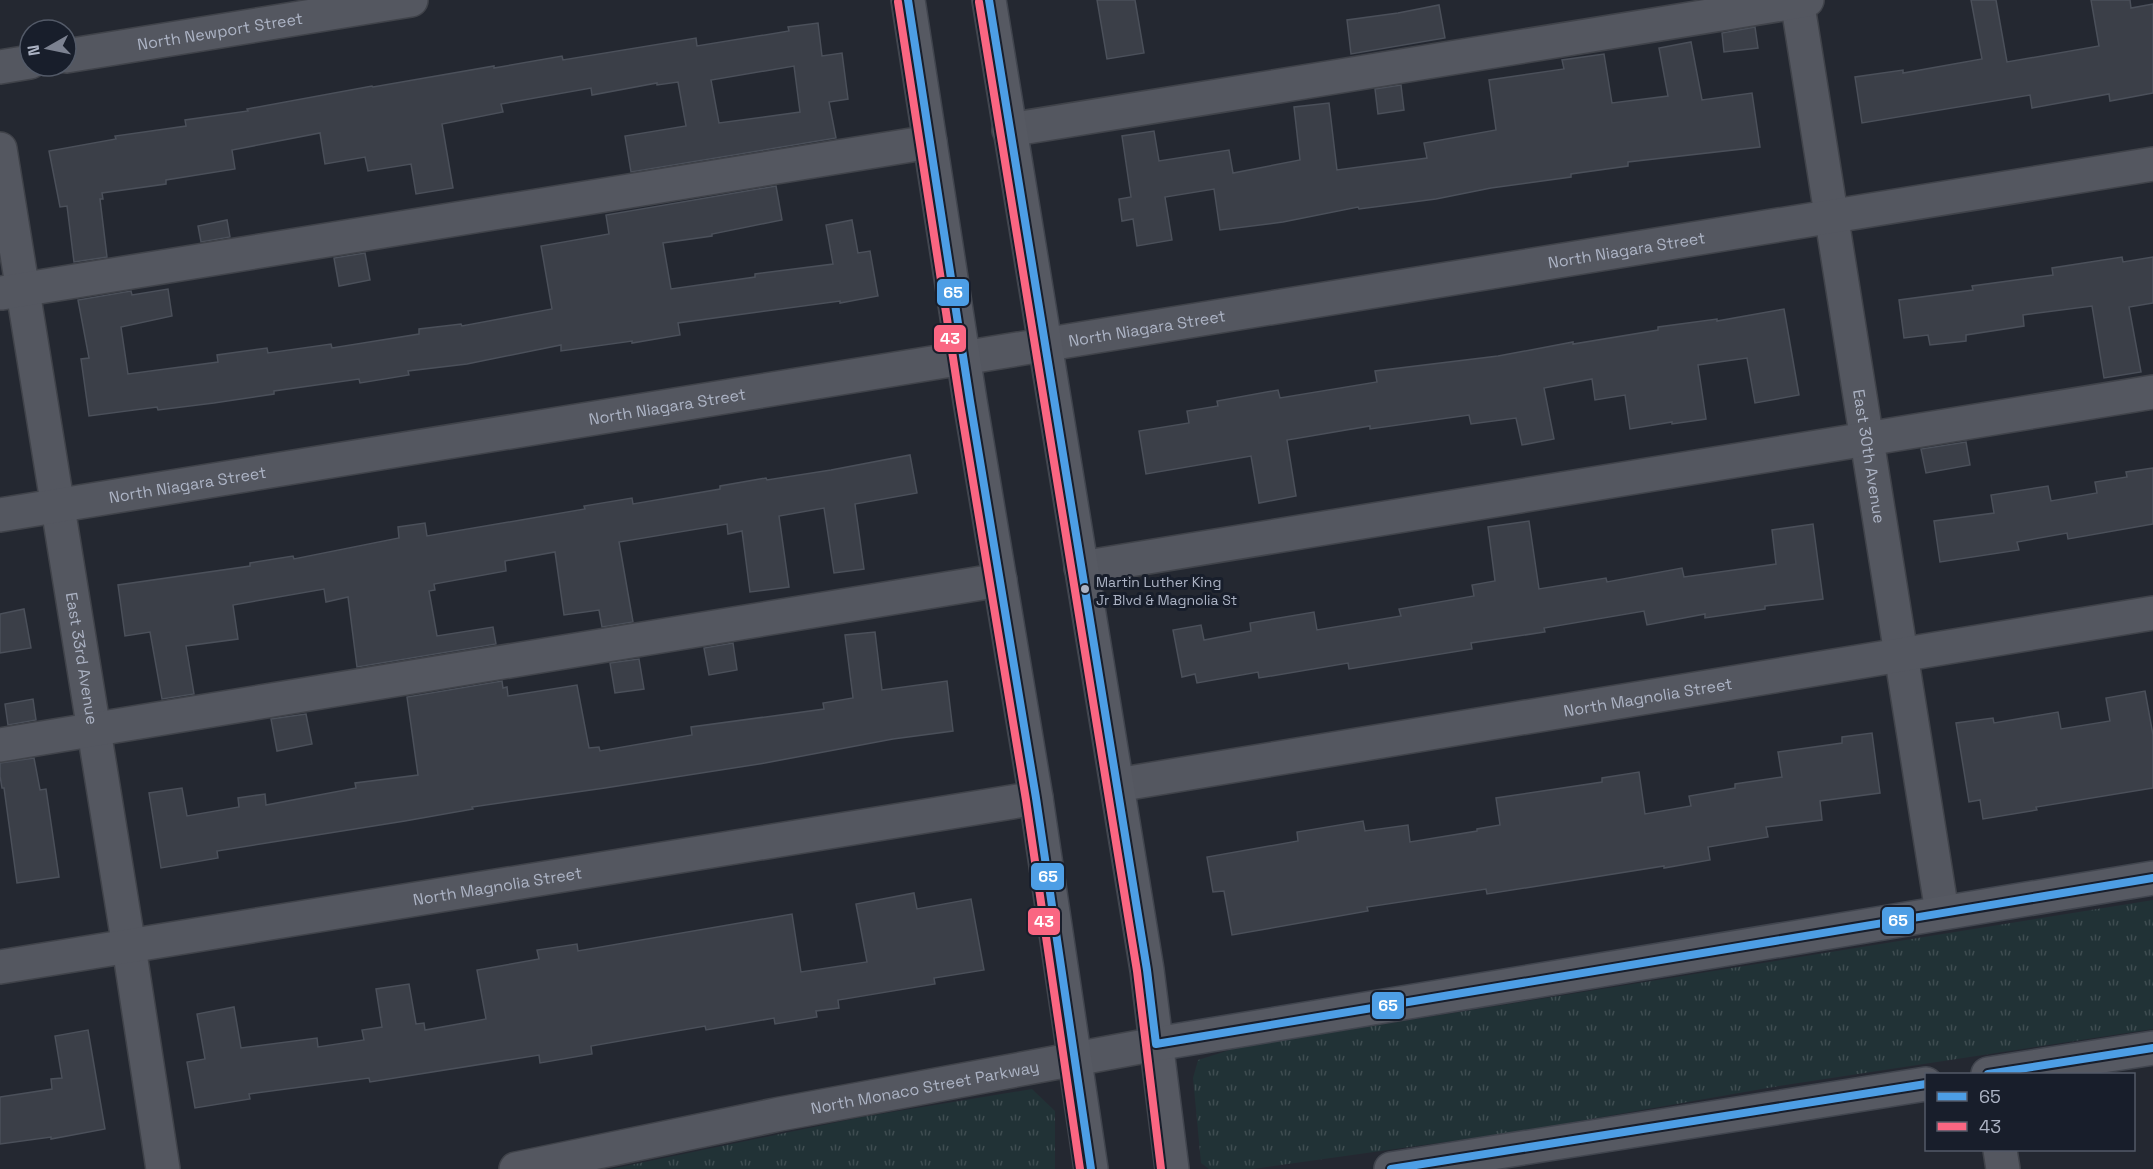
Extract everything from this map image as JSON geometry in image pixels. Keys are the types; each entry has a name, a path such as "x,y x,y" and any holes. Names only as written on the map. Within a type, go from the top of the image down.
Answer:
{"main road":[{"path":"908,0 963,357 1036,798 1091,1169"},
{"path":"989,0 1081,568 1130,782 1147,970 1172,1169"},
{"name":"North Monaco Street Parkway","path":"1156,1044 2153,878"},
{"path":"1994,1073 2153,1048"},
{"path":"1391,1169 1925,1084"}],"street":[{"name":"North Newport Street","path":"78,54 411,0"},
{"path":"1009,130 1800,0"},
{"name":"East 30th Avenue","path":"1800,0 1831,216 1942,912"},
{"path":"0,67 18,64"},
{"path":"11,292 930,142"},
{"name":"East 33rd Avenue","path":"0,149 11,292 57,505 163,1169"},
{"name":"North Niagara Street","path":"0,514 2153,164"},
{"path":"1081,568 2153,392"},
{"path":"0,745 1000,580"},
{"name":"North Magnolia Street","path":"1130,782 2153,613"},
{"name":"North Magnolia Street","path":"0,967 1036,798"},
{"name":"North Monaco Street Parkway","path":"516,1169 780,1114 1156,1044"},
{"path":"2001,1151 2004,1169"}],"green space":[{"path":"2153,900 2153,1029 1779,1086 1517,1132 1253,1169 1209,1169 1201,1163 1193,1078 1198,1060 1236,1048"},
{"path":"1032,1089 1055,1111 1055,1169 611,1169 862,1117"}],"building":[{"path":"1097,0 1135,0 1144,53 1107,59"},
{"path":"1971,0 1996,0 2007,62 2099,46 2091,0 2130,0 2131,8 2153,4 2153,93 2110,101 2109,94 2032,108 2030,95 1862,123 1855,77 1903,70 1903,73 1982,59"},
{"path":"1439,5 1445,38 1351,54 1347,20"},
{"path":"818,23 822,56 842,53 848,99 829,102 836,138 631,172 625,136 686,126 678,82 657,85 657,83 592,95 591,88 501,104 503,112 442,124 453,188 416,194 411,164 368,171 365,157 325,164 320,133 232,150 235,169 166,180 166,184 102,193 103,199 100,199 107,257 74,262 67,206 60,207 49,151 116,139 115,136 186,126 185,120 248,111 247,109 372,86 562,56 563,60 696,38 697,46 789,31 788,27","holes":["794,66 800,112 719,123 711,80"]},
{"path":"1755,27 1758,48 1724,52 1722,33"},
{"path":"1691,42 1702,100 1752,93 1760,147 1628,162 1628,166 1571,174 1571,177 1491,188 1436,199 1359,209 1358,207 1283,222 1220,230 1214,189 1165,197 1172,240 1137,246 1133,219 1122,221 1119,199 1131,197 1122,136 1154,131 1159,161 1229,150 1233,173 1300,160 1294,107 1329,103 1337,170 1427,158 1424,143 1496,130 1489,80 1564,69 1562,60 1604,54 1612,103 1668,96 1659,48"},
{"path":"1401,85 1404,110 1378,114 1375,89"},
{"path":"776,186 782,220 712,234 712,236 663,243 671,289 755,277 755,274 833,264 826,225 852,220 858,253 870,251 878,296 840,303 840,301 678,323 680,335 632,343 632,341 561,351 561,345 467,364 408,371 409,375 360,383 359,379 274,391 274,394 214,403 158,410 157,407 89,416 81,359 89,358 78,300 131,291 132,295 168,289 172,316 121,327 128,374 218,362 217,355 267,348 268,353 331,344 332,348 419,334 419,329 461,324 462,326 552,309 541,246 609,234 606,215"},
{"path":"227,220 230,237 201,242 198,226"},
{"path":"365,253 370,280 339,286 334,258"},
{"path":"2122,257 2123,262 2153,257 2153,303 2129,307 2141,372 2104,378 2092,306 2023,315 2024,326 1966,335 1966,341 1930,345 1928,335 1904,338 1899,300 1973,290 1972,286 2053,275 2052,268"},
{"path":"1784,309 1799,395 1755,403 1747,358 1698,365 1706,419 1630,429 1625,395 1595,400 1592,379 1544,388 1554,439 1522,445 1516,418 1471,424 1469,415 1370,429 1370,426 1287,440 1296,496 1259,503 1251,456 1146,474 1139,431 1189,423 1187,411 1218,406 1217,401 1278,390 1280,398 1377,382 1375,371 1498,356 1658,330 1658,327 1717,319 1717,321"},
{"path":"1966,442 1970,465 1926,473 1921,449"},
{"path":"910,455 917,493 855,504 864,569 834,573 824,508 779,516 789,587 750,592 742,531 728,534 727,524 619,542 633,622 602,627 599,610 564,615 555,552 505,561 506,571 434,584 435,590 429,591 437,636 493,627 496,644 357,667 348,597 326,602 324,589 233,605 238,639 186,646 194,694 162,699 150,632 125,636 118,585 250,566 250,563 293,556 294,559 399,538 398,527 425,523 427,536 585,509 584,506 632,498 633,504 720,489 720,486 831,470"},
{"path":"2153,468 2153,524 2068,539 2067,533 2017,542 2019,550 1940,562 1934,521 1994,513 1991,495 2048,486 2051,501 2097,493 2095,482 2127,477 2126,472"},
{"path":"1529,521 1539,589 1606,578 1607,582 1682,568 1684,577 1776,564 1772,530 1813,524 1823,599 1765,606 1765,609 1705,618 1705,614 1647,625 1644,611 1544,628 1545,632 1471,643 1472,649 1349,669 1348,663 1259,678 1258,672 1197,683 1195,674 1182,677 1173,630 1201,625 1204,640 1251,631 1250,623 1314,612 1317,630 1401,616 1399,609 1474,596 1472,585 1495,581 1488,527"},
{"path":"24,609 31,648 0,653 0,614"},
{"path":"875,632 882,690 947,681 953,731 893,739 765,763 472,807 473,809 405,821 217,851 218,858 161,868 149,793 182,788 187,816 239,807 238,798 265,794 266,805 356,788 355,783 418,775 407,697 502,681 503,688 507,687 508,696 577,685 589,748 599,747 600,751 692,735 691,727 824,709 823,703 853,698 845,635"},
{"path":"733,643 737,670 709,675 704,648"},
{"path":"639,659 644,689 615,693 610,663"},
{"path":"2145,691 2153,735 2153,788 2036,807 2037,810 1983,819 1980,800 1969,802 1956,723 1993,718 1994,723 2058,712 2061,729 2110,721 2106,698"},
{"path":"33,699 36,720 8,725 5,704"},
{"path":"306,714 312,744 277,751 271,719"},
{"path":"1872,733 1880,793 1820,801 1822,820 1766,827 1768,837 1708,847 1710,860 1487,894 1486,889 1367,907 1368,911 1232,935 1224,891 1213,892 1207,857 1298,841 1297,832 1363,821 1365,831 1408,825 1410,842 1477,831 1477,829 1500,825 1496,798 1602,782 1602,778 1639,772 1645,814 1691,806 1689,796 1735,788 1735,784 1782,777 1778,752 1842,743 1842,737"},
{"path":"34,758 40,790 46,789 59,877 17,883 4,788 2,788 0,776 0,763"},
{"path":"914,893 917,909 971,899 984,970 934,978 935,984 838,1000 839,1008 816,1011 817,1017 775,1024 774,1018 706,1030 705,1026 591,1046 592,1054 540,1063 539,1055 370,1082 369,1078 249,1094 250,1099 195,1108 187,1062 205,1059 197,1014 234,1007 241,1048 317,1038 318,1047 364,1040 362,1030 382,1027 376,989 409,984 416,1024 424,1023 425,1030 486,1019 477,970 539,959 537,950 577,944 578,951 792,914 801,972 867,962 856,904"},
{"path":"88,1030 105,1129 51,1139 51,1137 0,1144 0,1097 52,1089 51,1079 62,1078 55,1036"}],"transit line":[{"name":"65","path":"908,0 970,401 1036,798 1091,1169"},
{"name":"65","path":"989,0 1147,970 1156,1044 2153,878"},
{"name":"43","path":"898,2 960,403 1026,800 1080,1169"},
{"name":"43","path":"979,2 1137,971 1161,1169"},
{"name":"65","path":"1994,1073 2153,1048"},
{"name":"65","path":"1391,1169 1925,1084"}],"place":[{"name":"Martin Luther King Jr Blvd & Magnolia St","path":"1085,589"}]}
